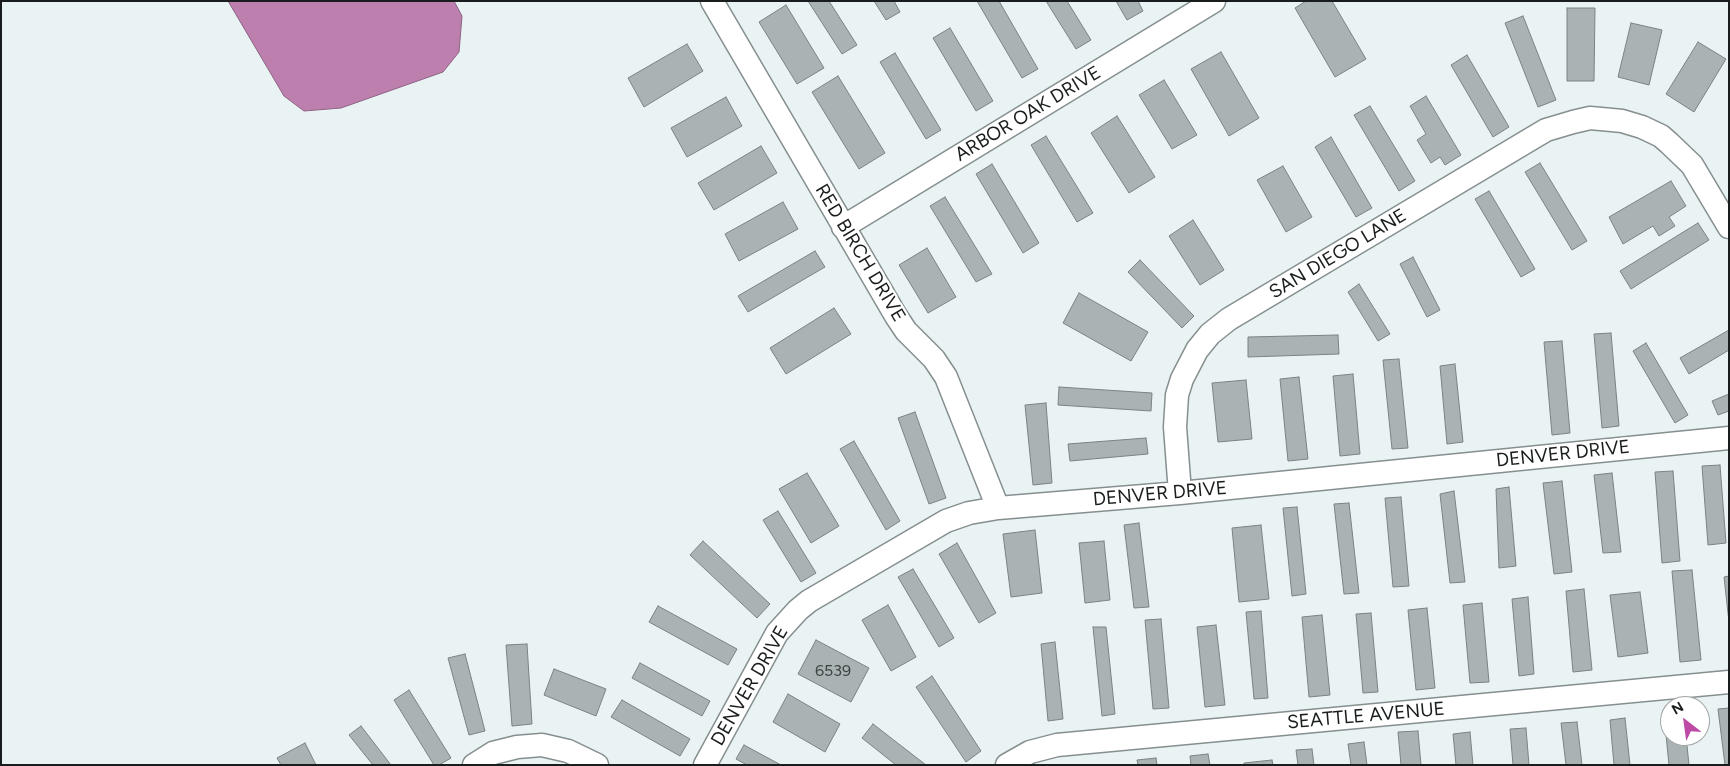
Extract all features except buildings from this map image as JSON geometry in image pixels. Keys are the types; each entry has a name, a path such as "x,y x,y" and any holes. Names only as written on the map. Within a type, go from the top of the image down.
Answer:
{"street":[{"name":"RED BIRCH DRIVE","path":"712,1 900,323 934,359 946,377 998,508"},
{"name":"ARBOR OAK DRIVE","path":"843,226 1214,1"},
{"name":"SAN DIEGO LANE","path":"1180,493 1175,427 1177,395 1182,378 1197,350 1218,327 1546,130 1590,118 1622,120 1661,136 1685,158 1697,173 1729,227"},
{"name":"DENVER DRIVE","path":"705,765 777,633 798,610 809,601 946,521 969,513 998,508 1180,493 1729,438"},
{"name":"SEATTLE AVENUE","path":"1007,765 1030,752 1057,745 1729,682"},
{"path":"474,765 493,753 517,746 542,745 568,751 597,765"}],"shaded area":[{"path":"228,1 454,1 462,16 459,52 443,72 341,108 304,111 284,96"}]}
